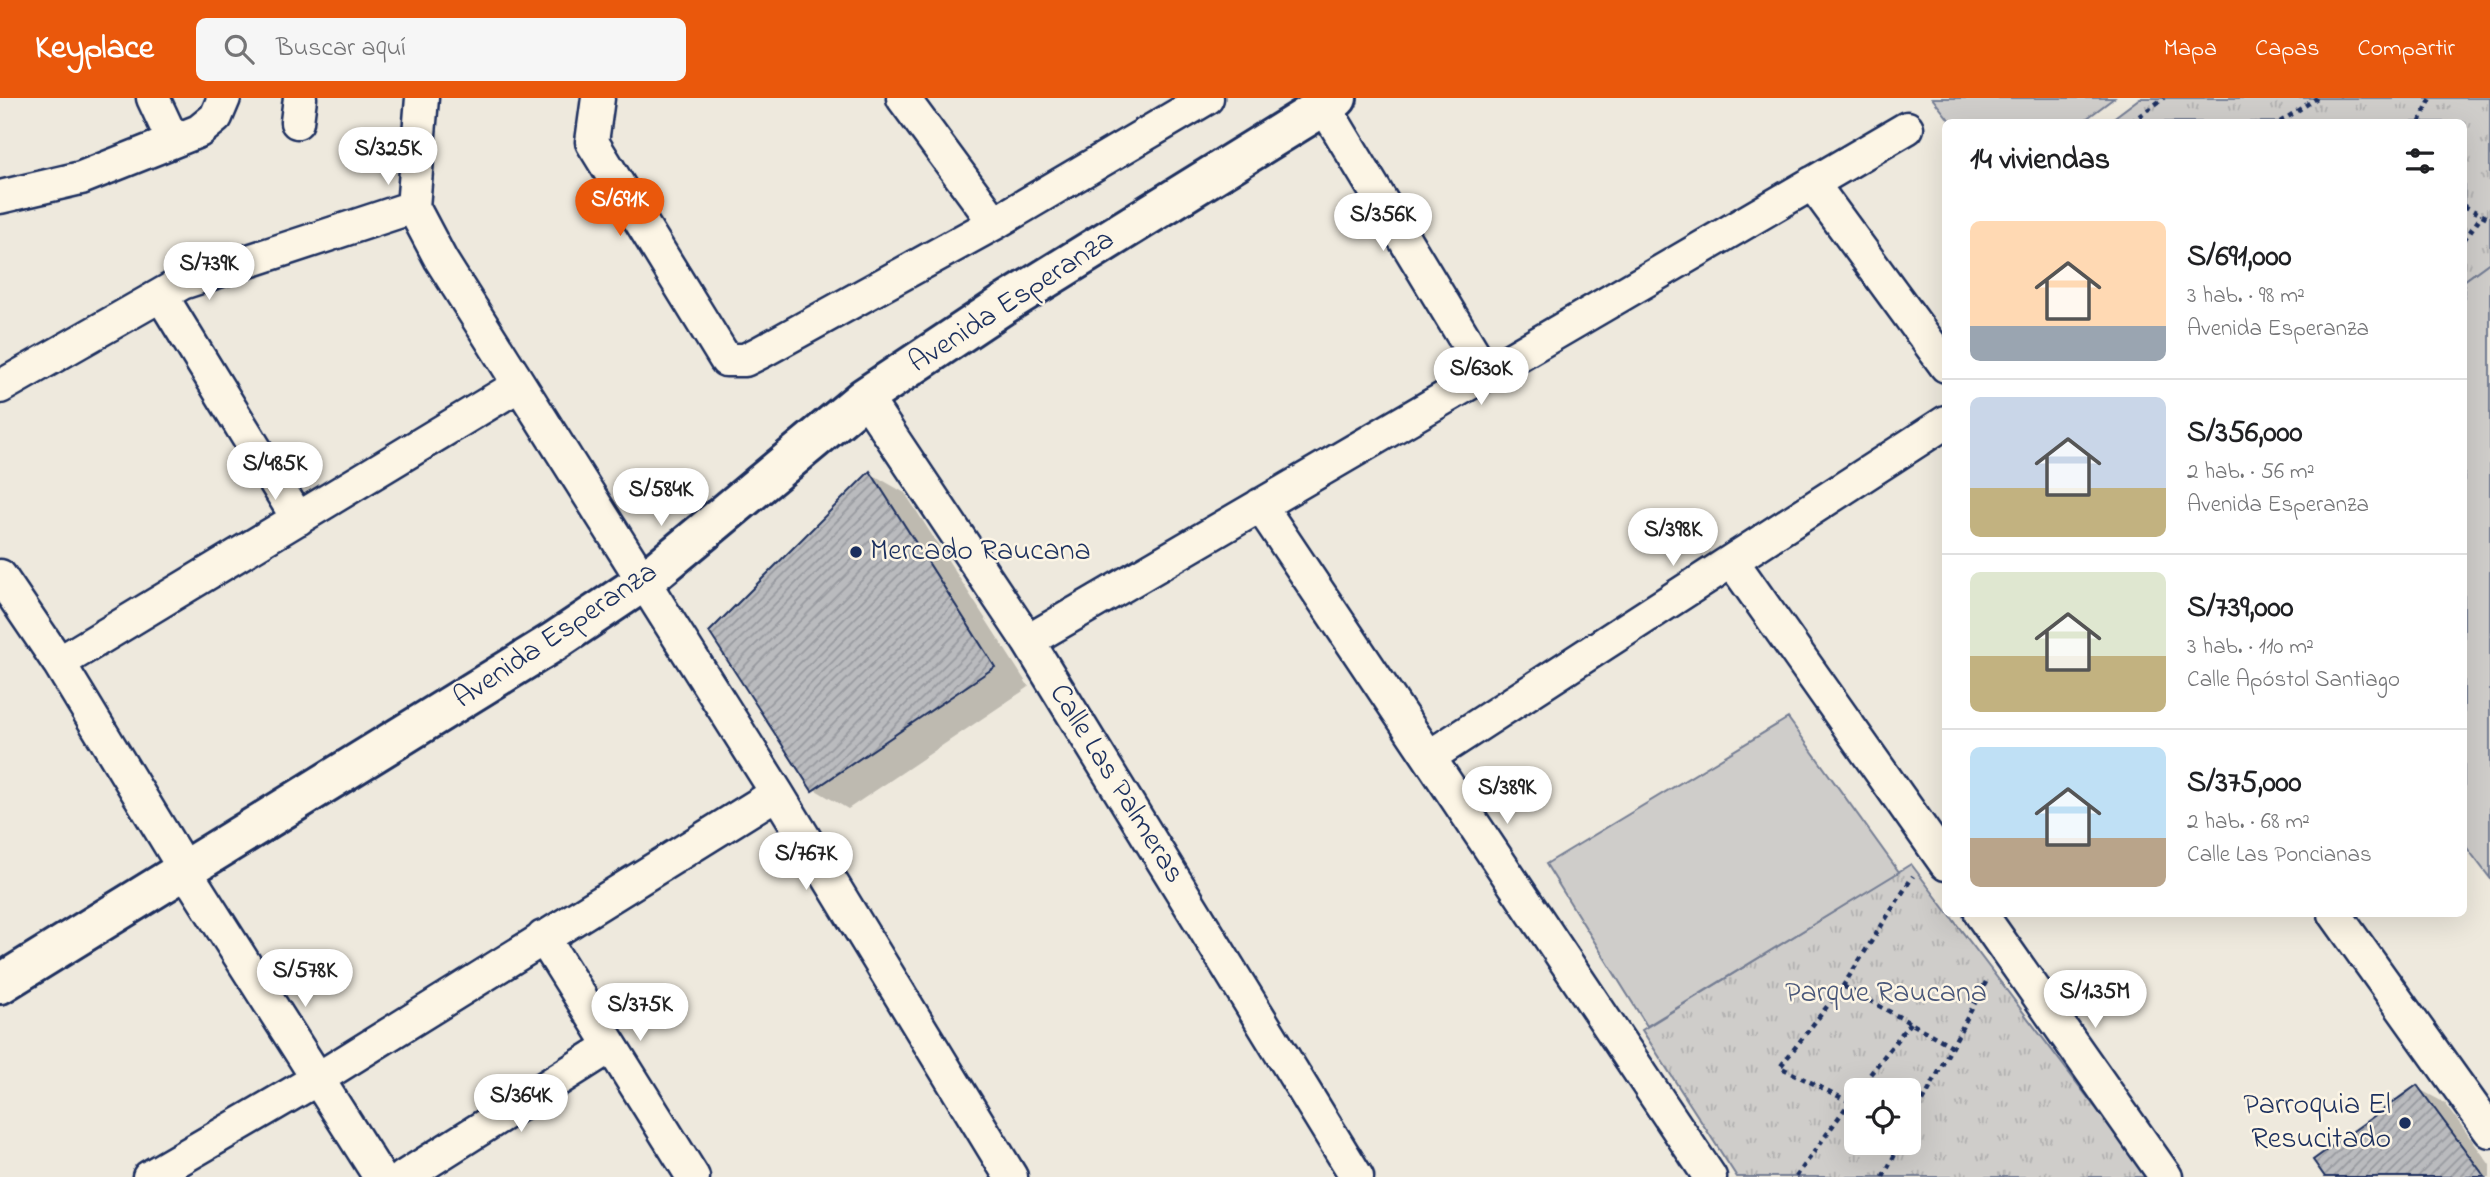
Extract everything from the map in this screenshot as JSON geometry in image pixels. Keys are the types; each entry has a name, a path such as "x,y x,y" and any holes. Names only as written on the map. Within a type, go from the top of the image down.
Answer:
{"street":[{"path":"153,98 173,141"},
{"path":"0,197 81,178 199,131 216,117 223,98"},
{"path":"422,98 413,207 441,260 776,793 1011,1177"},
{"path":"598,98 592,142 726,360 746,360 761,352 995,223 1207,98"},
{"path":"903,98 995,223"},
{"path":"1330,102 1486,374"},
{"name":"Avenida Esperanza","path":"0,984 552,643 643,582 865,397 1003,305 1330,102"},
{"path":"1028,641 1907,128"},
{"path":"1812,183 1942,361"},
{"path":"0,387 182,283 413,207"},
{"path":"161,295 298,519"},
{"path":"59,663 519,385"},
{"name":"Calle Las Palmeras","path":"865,397 1028,641 1357,1177"},
{"path":"1429,757 1942,425"},
{"path":"1260,505 1710,1177"},
{"path":"1732,561 1942,858"},
{"path":"0,576 59,663 185,870 380,1177"},
{"path":"149,1177 318,1078 776,793"},
{"path":"1983,917 2166,1177"},
{"path":"2337,917 2490,1131"},
{"path":"542,937 693,1177"},
{"path":"404,1177 611,1046"}],"path":[{"path":"2135,119 2164,98"},
{"path":"2285,119 2317,98"},
{"path":"2421,119 2431,98"},
{"path":"2467,208 2490,219"},
{"path":"2467,236 2482,215"},
{"path":"1844,1099 1780,1067 1843,986 1913,876"},
{"path":"1921,1105 1989,975"},
{"path":"1843,986 1952,1046"},
{"path":"1868,1078 1910,1023"},
{"path":"1796,1177 1844,1110"},
{"path":"1883,1177 1895,1155"}],"green space":[{"path":"1932,98 2114,98 2086,119 1949,119"},
{"path":"2140,98 2490,98 2490,262 2467,279 2467,119 2112,119"},
{"path":"2490,262 2490,878 2467,848 2467,279"},
{"path":"1788,718 1899,872 1647,1026 1546,864"},
{"name":"Parque Raucana","path":"1911,864 1942,905 1942,917 1951,917 2148,1177 1737,1177 1642,1030"}],"building":[{"name":"Mercado Raucana","path":"870,471 995,667 812,791 709,632"},
{"name":"Parroquia El Resucitado","path":"2417,1085 2485,1177 2325,1177 2313,1160"}],"place":[{"name":"Mercado Raucana","path":"856,552"},
{"name":"Parroquia El Resucitado","path":"2405,1123"}]}
